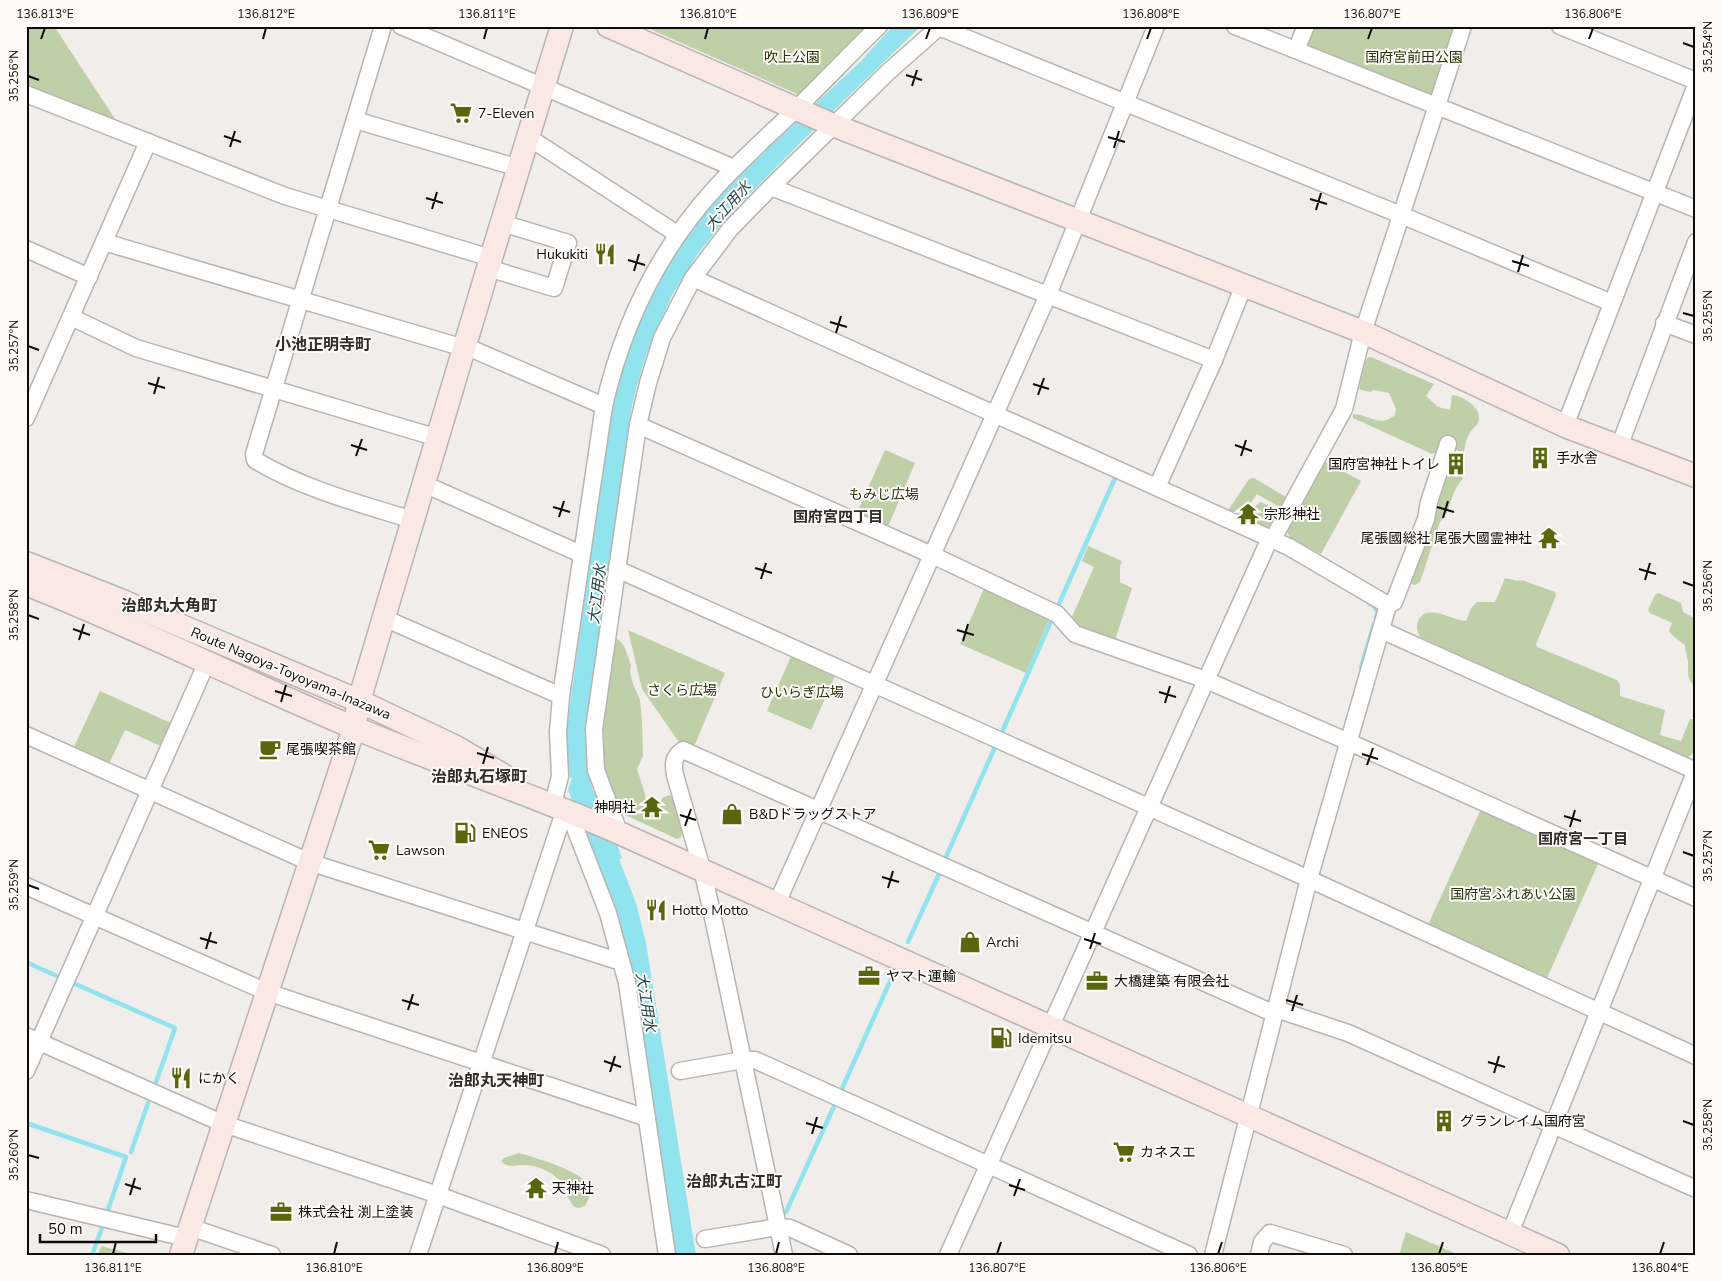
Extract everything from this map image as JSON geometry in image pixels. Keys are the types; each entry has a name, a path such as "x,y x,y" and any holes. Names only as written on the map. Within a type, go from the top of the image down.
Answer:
{"street":[{"path":"384,26 254,454 256,460 266,467 330,494 413,520"},
{"path":"401,26 734,168"},
{"path":"186,1240 354,728 359,701 562,26"},
{"path":"608,26 832,124 1363,332 1565,426 1696,476"},
{"path":"418,1255 524,931 561,807 558,732 561,696 581,554 604,406 611,375 632,316 651,277 677,234 734,168 798,109 879,26"},
{"path":"777,903 1048,295 1156,26"},
{"path":"1235,26 1696,209"},
{"path":"1296,50 1306,26"},
{"path":"948,1255 1050,1025 1271,539 1344,409 1363,332 1463,26"},
{"path":"1560,26 1696,81"},
{"path":"617,832 596,770 594,729 638,425 648,383 662,338 693,278 730,229 832,124 939,27 1612,303"},
{"path":"1565,426 1696,85"},
{"path":"26,94 285,196 490,263 554,288 568,243 502,223"},
{"path":"355,120 519,168"},
{"path":"528,137 677,234"},
{"path":"28,409 89,277 148,142"},
{"path":"771,187 1214,360"},
{"path":"104,242 464,347 604,406"},
{"path":"1619,447 1696,242"},
{"path":"26,250 89,277"},
{"path":"693,278 1289,547 1388,605"},
{"path":"1157,487 1214,360 1244,285"},
{"path":"71,317 136,348 438,438"},
{"path":"1664,323 1696,335"},
{"path":"638,425 1057,614 1075,634 1206,680 1696,898"},
{"path":"1213,1255 1309,878 1388,605 1394,602 1426,519 1428,502 1448,444"},
{"path":"424,484 581,554"},
{"name":"Route Nagoya-Toyoyama-Inazawa","path":"26,563 129,604 359,701 456,747 561,807"},
{"path":"617,570 1148,808 1309,878 1696,1056"},
{"name":"Route Nagoya-Toyoyama-Inazawa","path":"26,584 93,611 354,728 561,807"},
{"path":"384,618 561,696"},
{"path":"1381,630 1696,771 1510,1233"},
{"path":"26,1071 33,1039 95,916 207,662"},
{"path":"26,735 309,862 621,962"},
{"path":"784,1255 702,869 675,774 673,762 677,754 683,750 1092,932 1275,1011 1348,1033 1696,1189"},
{"path":"561,807 1050,1025 1558,1255"},
{"path":"561,807 608,912 627,983 668,1255"},
{"path":"26,886 267,992 647,1118"},
{"path":"33,1039 224,1124 438,1195 601,1255"},
{"path":"680,1071 743,1060 755,1060 1189,1255"},
{"path":"26,1200 186,1240 272,1255"},
{"path":"705,1240 778,1227 790,1228 849,1255"},
{"path":"1259,1255 1262,1242 1270,1233 1344,1255"}],"green space":[{"path":"26,26 54,26 117,122 26,87"},
{"name":"吹上公園","path":"643,26 869,26 803,93 797,94"},
{"name":"国府宮前田公園","path":"1314,26 1458,26 1435,94 1428,95 1312,50 1308,42"},
{"path":"1368,357 1434,384 1426,396 1438,407 1450,410 1452,395 1470,403 1477,411 1479,420 1468,437 1464,452 1454,449 1445,439 1440,441 1436,452 1432,454 1353,418 1353,414 1379,421 1389,419 1395,415 1396,409 1389,393 1374,390 1370,392 1359,388"},
{"name":"もみじ広場","path":"885,450 915,463 887,529 856,515"},
{"path":"1324,461 1361,481 1321,554 1291,538 1286,531"},
{"path":"1446,471 1463,479 1440,522 1420,582 1415,585 1411,581"},
{"path":"1254,478 1286,497 1287,500 1283,507 1281,508 1257,494 1242,516 1230,511 1229,509 1249,479"},
{"path":"1261,502 1279,512 1273,525 1266,528 1251,519 1255,507"},
{"path":"1088,546 1122,561 1120,566 1120,582 1132,588 1115,640 1077,627 1071,619 1094,567 1082,561"},
{"path":"1505,578 1522,580 1555,592 1556,596 1536,644 1537,647 1617,680 1620,685 1620,696 1665,710 1660,735 1681,741 1690,719 1696,719 1696,746 1691,755 1687,758 1420,637 1417,625 1422,616 1427,613 1434,613 1466,621 1471,608 1477,602 1495,602"},
{"path":"985,586 1050,617 1026,673 960,644"},
{"path":"1658,593 1681,603 1683,612 1696,619 1696,688 1689,678 1685,645 1669,631 1672,623 1650,613 1648,610 1655,595"},
{"name":"さくら広場","path":"628,630 725,673 693,749 681,745 642,689"},
{"path":"614,637 625,648 631,665 630,672 633,684 640,700 643,756 637,769 645,794 646,807 651,813 660,809 662,798 669,795 675,798 682,833 681,837 677,839 621,813 616,808 601,773 599,737"},
{"name":"ひいらぎ広場","path":"792,654 836,674 811,730 767,711"},
{"path":"100,691 173,724 163,747 125,730 108,766 73,749"},
{"name":"国府宮ふれあい公園","path":"1481,809 1599,862 1546,980 1427,927"},
{"path":"519,1153 560,1167 588,1183 593,1190 585,1206 574,1207 567,1196 567,1188 548,1172 530,1165 509,1166 501,1161 504,1158"},
{"path":"1406,1232 1459,1255 1399,1255"},
{"path":"101,1246 135,1255 98,1255"}],"water":[{"name":"大江用水","path":"893,26 921,26 732,212 697,255 671,297 646,356 631,410 586,743 592,788 595,794 599,795 622,858 619,859 636,903 646,943 696,1255 674,1255 632,990 617,910 568,790 572,778 570,777 566,742 568,719 611,408 633,334 659,280 680,245 728,186 860,62"}],"waterway":[{"path":"1058,606 1115,478"},
{"path":"1369,603 1374,606 1378,613 1376,617"},
{"path":"1002,732 1052,619"},
{"path":"1361,668 1374,624"},
{"path":"946,857 995,747"},
{"path":"908,942 940,872"},
{"path":"26,962 59,977"},
{"path":"841,1091 892,977"},
{"path":"73,983 175,1028 154,1088"},
{"path":"131,1152 148,1103"},
{"path":"786,1212 835,1104"},
{"path":"26,1123 126,1157 108,1210"},
{"path":"92,1255 103,1225"}],"place":[{"name":"7-Eleven","path":"461,113"},
{"name":"Hukukiti","path":"605,254"},
{"name":"手水舎","path":"1540,458"},
{"name":"国府宮神社トイレ","path":"1456,464"},
{"name":"宗形神社","path":"1248,514"},
{"name":"尾張國総社 尾張大國霊神社","path":"1549,538"},
{"name":"尾張喫茶館","path":"270,749"},
{"name":"神明社","path":"652,807"},
{"name":"B&Dドラッグストア","path":"732,814"},
{"name":"ENEOS","path":"465,833"},
{"name":"Lawson","path":"379,850"},
{"name":"Hotto Motto","path":"656,910"},
{"name":"Archi","path":"970,942"},
{"name":"ヤマト運輸","path":"869,976"},
{"name":"大橋建築 有限会社","path":"1097,981"},
{"name":"Idemitsu","path":"1001,1038"},
{"name":"にかく","path":"181,1078"},
{"name":"グランレイム国府宮","path":"1444,1121"},
{"name":"カネスエ","path":"1124,1152"},
{"name":"天神社","path":"536,1188"},
{"name":"株式会社 渕上塗装","path":"281,1212"}],"district":[{"name":"小池正明寺町","path":"323,344"},
{"name":"国府宮四丁目","path":"838,517"},
{"name":"治郎丸大角町","path":"169,605"},
{"name":"治郎丸石塚町","path":"479,776"},
{"name":"国府宮一丁目","path":"1583,839"},
{"name":"治郎丸天神町","path":"496,1080"},
{"name":"治郎丸古江町","path":"734,1181"}]}
